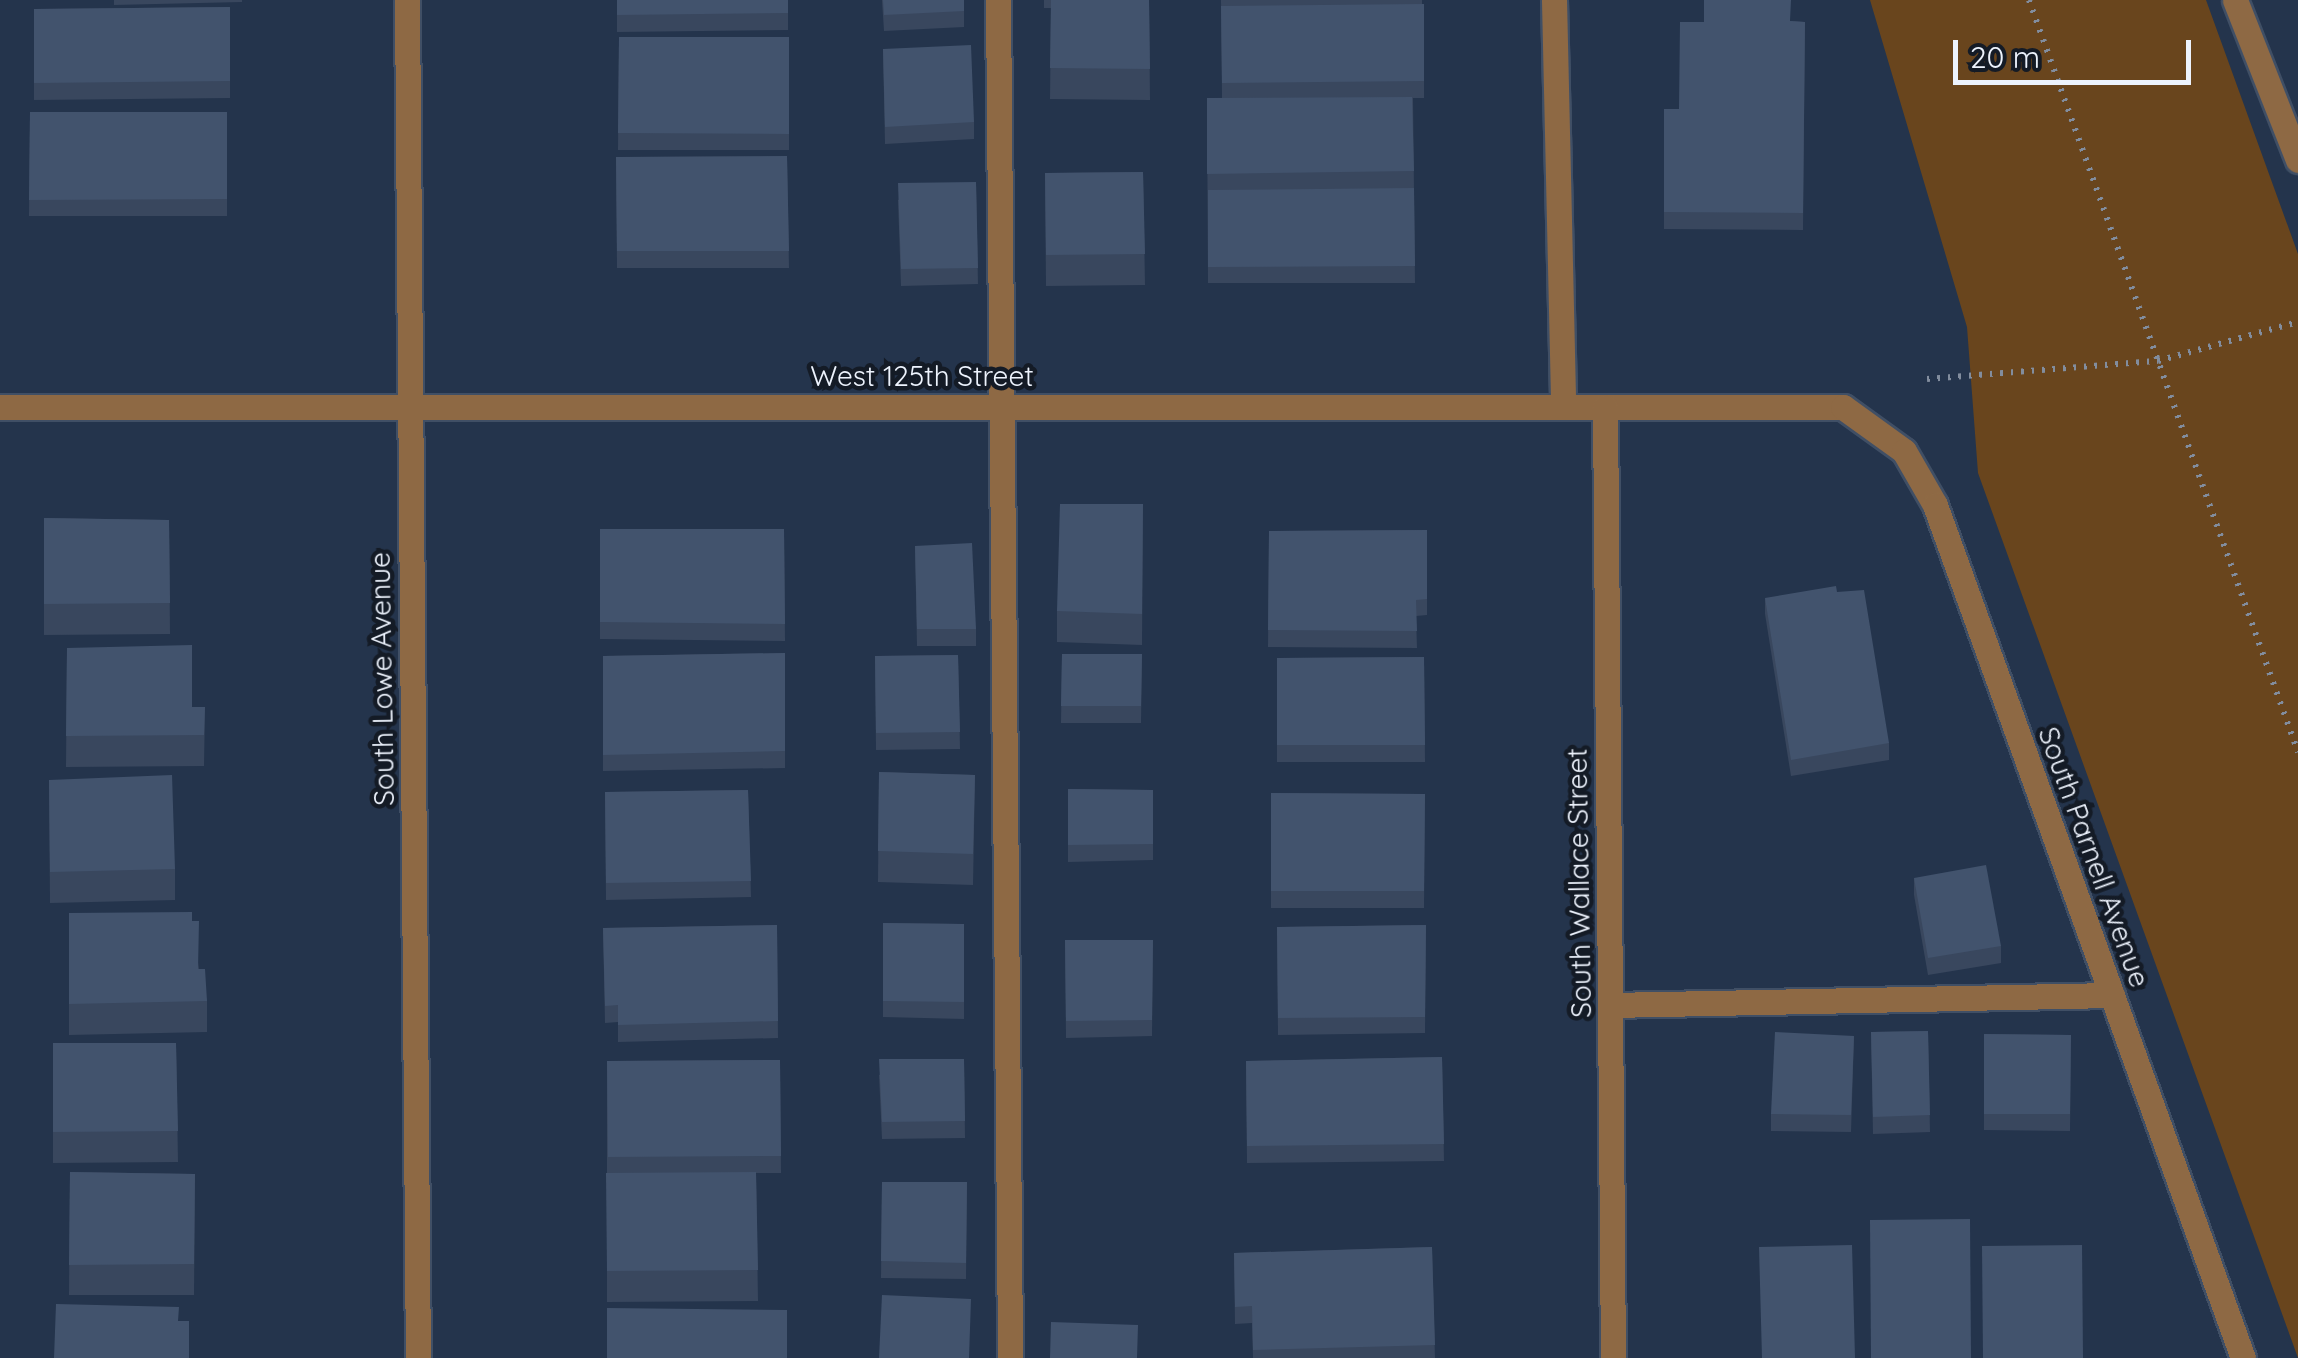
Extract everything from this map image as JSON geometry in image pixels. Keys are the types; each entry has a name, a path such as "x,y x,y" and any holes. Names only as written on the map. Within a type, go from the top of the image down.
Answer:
{"street":[{"name":"South Lowe Avenue","path":"406,0 418,1358"},
{"path":"998,0 1010,1358"},
{"path":"1554,0 1563,406"},
{"path":"2236,0 2298,160"},
{"name":"South Wallace Street","path":"1605,406 1614,1358"},
{"name":"West 125th Street","path":"0,407 1843,407"},
{"name":"South Parnell Avenue","path":"1843,407 1904,452 1934,505 2242,1358"},
{"path":"1610,1005 2112,995"}],"path":[{"path":"2029,0 2298,752"},
{"path":"1927,379 2158,360 2298,322"}],"shaded area":[{"path":"1870,0 2206,0 2298,254 2298,1358 1978,473 1967,327"}],"building":[{"path":"617,0 788,0 788,13 617,15"},
{"path":"883,0 964,0 964,11 884,15"},
{"path":"1051,0 1149,0 1150,69 1050,68"},
{"path":"1704,0 1791,0 1790,21 1805,22 1803,213 1664,212 1664,109 1679,109 1680,22 1704,22"},
{"path":"1424,4 1424,81 1222,83 1221,6"},
{"path":"230,7 230,81 34,83 34,9"},
{"path":"619,37 789,37 789,134 618,133"},
{"path":"971,45 974,122 885,127 883,49"},
{"path":"1412,97 1414,171 1207,174 1207,98"},
{"path":"30,112 227,112 227,199 29,200"},
{"path":"787,156 789,251 617,251 616,157"},
{"path":"1143,172 1145,254 1046,255 1045,173"},
{"path":"976,182 978,268 901,269 898,183"},
{"path":"1414,188 1415,266 1208,267 1208,190"},
{"path":"1060,504 1143,504 1142,614 1057,611"},
{"path":"44,518 169,520 170,603 44,604"},
{"path":"600,529 784,529 785,624 600,622"},
{"path":"1427,530 1427,599 1416,600 1417,631 1268,630 1269,531"},
{"path":"972,543 976,629 917,629 915,546"},
{"path":"1836,586 1837,592 1864,590 1889,743 1791,760 1765,598"},
{"path":"192,645 192,707 205,707 204,735 66,736 67,648"},
{"path":"785,653 785,751 603,755 603,656"},
{"path":"1062,654 1142,654 1141,706 1061,706"},
{"path":"958,655 960,732 876,733 875,656"},
{"path":"1424,657 1425,745 1277,745 1277,658"},
{"path":"879,772 975,775 973,854 878,851"},
{"path":"172,775 175,869 50,872 49,780"},
{"path":"1068,789 1153,790 1153,844 1068,845"},
{"path":"748,790 751,881 606,883 605,792"},
{"path":"1271,793 1425,794 1424,891 1271,891"},
{"path":"1986,865 2001,946 1928,958 1914,878"},
{"path":"192,912 192,921 199,921 198,969 205,969 207,1001 69,1004 69,913"},
{"path":"883,923 964,924 964,1002 883,1001"},
{"path":"777,925 778,1021 618,1025 618,1005 605,1006 603,928"},
{"path":"1426,925 1425,1017 1278,1018 1277,927"},
{"path":"1065,940 1153,940 1152,1020 1066,1021"},
{"path":"1928,1031 1930,1115 1873,1117 1871,1032"},
{"path":"1775,1032 1854,1036 1851,1115 1771,1114"},
{"path":"1984,1034 2071,1035 2070,1114 1984,1114"},
{"path":"53,1043 176,1043 178,1131 53,1132"},
{"path":"1442,1057 1444,1144 1247,1146 1246,1061"},
{"path":"879,1059 964,1059 965,1121 882,1122"},
{"path":"780,1060 781,1156 608,1157 607,1061"},
{"path":"70,1172 195,1174 194,1264 69,1265"},
{"path":"756,1172 758,1270 607,1271 606,1173"},
{"path":"882,1182 967,1182 966,1263 881,1261"},
{"path":"1970,1219 1971,1358 1871,1358 1870,1220"},
{"path":"1852,1245 1855,1358 1762,1358 1759,1247"},
{"path":"2082,1245 2083,1358 1983,1358 1982,1246"},
{"path":"1432,1247 1435,1345 1253,1350 1252,1306 1235,1307 1234,1253"},
{"path":"882,1295 971,1299 969,1358 879,1358"},
{"path":"56,1304 179,1307 178,1321 189,1321 189,1358 54,1358"},
{"path":"607,1308 787,1310 787,1358 607,1358"},
{"path":"1051,1322 1138,1325 1137,1358 1050,1358"}]}
